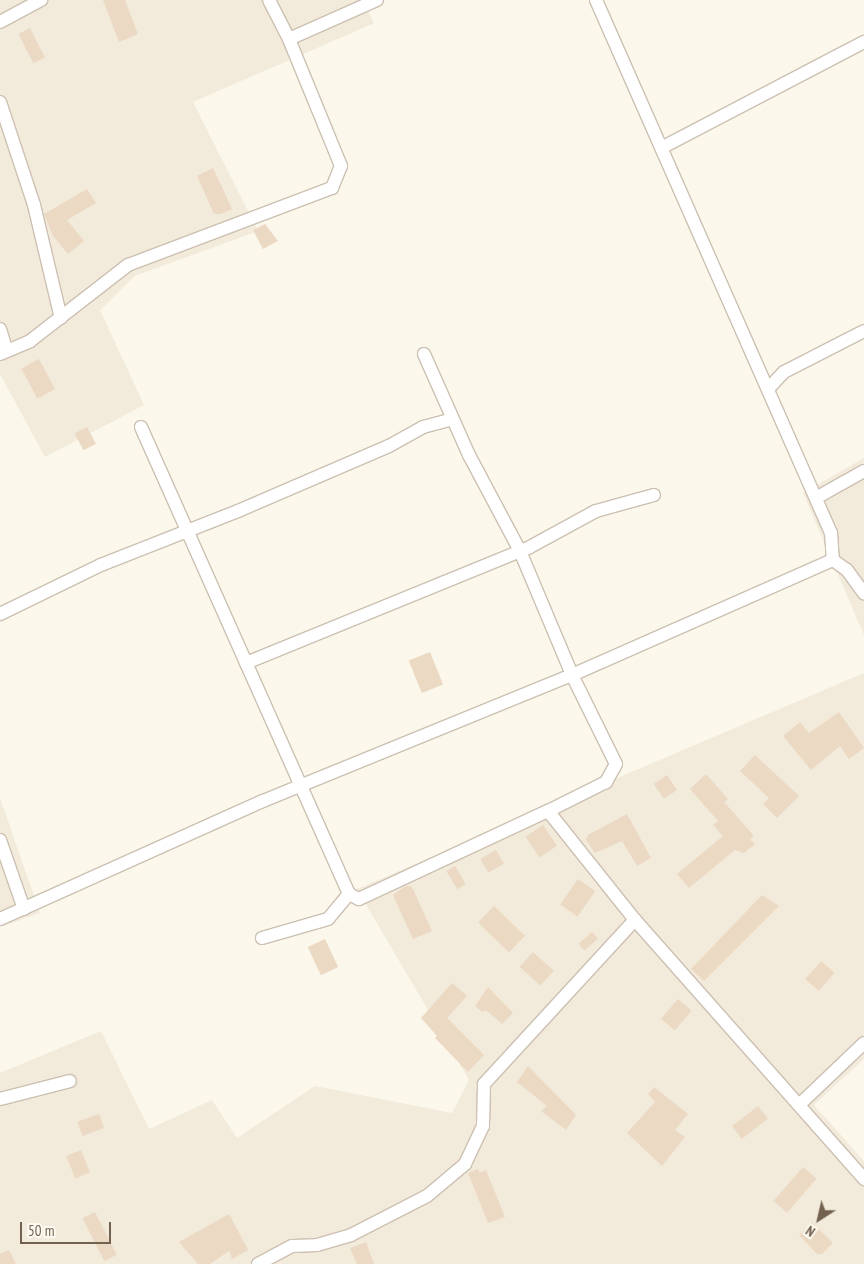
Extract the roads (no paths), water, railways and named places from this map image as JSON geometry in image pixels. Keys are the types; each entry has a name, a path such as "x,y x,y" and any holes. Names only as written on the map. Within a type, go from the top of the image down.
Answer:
{"street":[{"path":"0,22 40,0"},
{"path":"0,329 3,351 30,341 128,265 332,188 341,166 289,40 269,0"},
{"path":"289,40 377,0"},
{"path":"596,0 663,147 816,498 834,546 833,560"},
{"path":"663,147 864,42"},
{"path":"0,102 34,205 61,318"},
{"path":"769,388 784,372 864,331"},
{"path":"141,427 349,894 359,899 606,782 616,764 572,674 520,551 452,419 424,354"},
{"path":"0,614 101,565 389,446 423,426 452,419"},
{"path":"816,498 864,471"},
{"path":"246,663 520,551 596,511 654,495"},
{"path":"833,560 847,570 864,593"},
{"path":"0,919 302,785 572,674 833,560"},
{"path":"548,811 635,920 864,1179"},
{"path":"0,840 24,909"},
{"path":"262,938 328,919 349,894"},
{"path":"258,1264 292,1246 316,1245 351,1235 427,1196 465,1164 483,1126 484,1084 569,996 635,920"},
{"path":"799,1105 864,1043"},
{"path":"0,1099 70,1082"}]}
